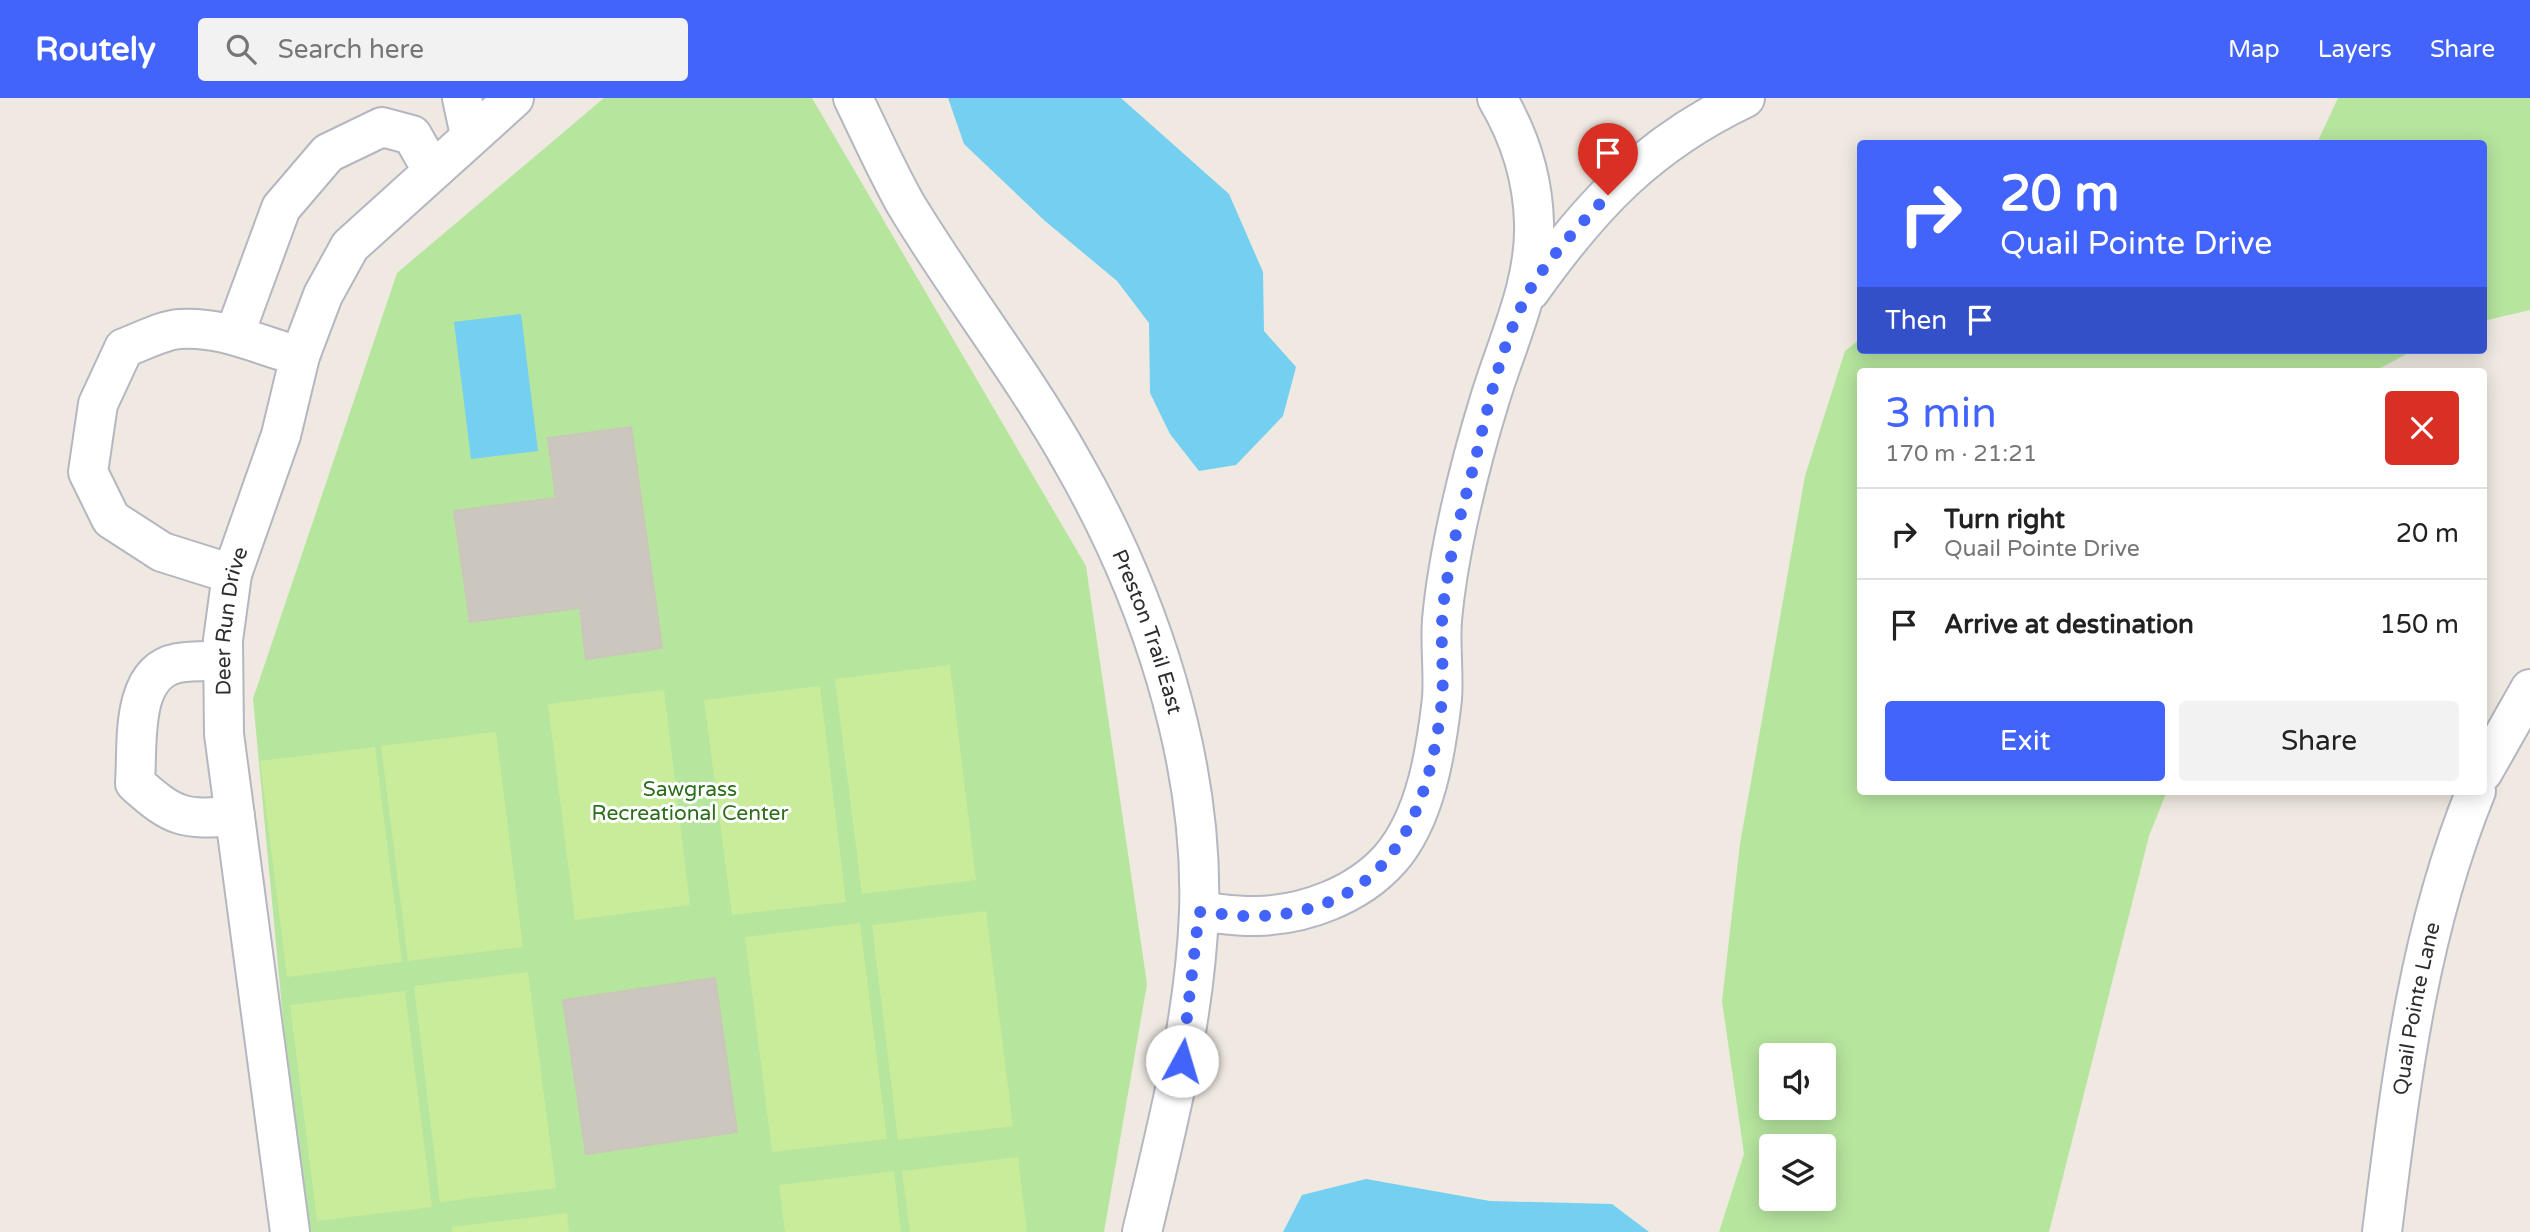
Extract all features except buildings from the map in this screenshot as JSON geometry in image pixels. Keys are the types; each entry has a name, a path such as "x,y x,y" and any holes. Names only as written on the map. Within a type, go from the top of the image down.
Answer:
{"street":[{"path":"462,98 470,135"},
{"name":"Deer Run Drive","path":"290,1232 224,734 222,661 232,574 281,435 300,356 323,295 350,247 470,135 514,98"},
{"name":"Preston Trail East","path":"853,98 904,201 1072,460 1113,538 1158,654 1182,736 1196,823 1199,912 1182,1061 1142,1232"},
{"path":"1199,912 1258,916 1316,906 1357,888 1391,858 1414,820 1430,771 1442,698 1442,622 1450,565 1489,403 1523,302 1532,263 1534,223 1527,164 1514,127 1497,98"},
{"path":"1523,302 1570,234 1626,175 1657,149 1745,98"},
{"path":"235,333 281,208 328,153 382,127 412,135 432,170"},
{"path":"232,574 162,552 111,519 88,472 98,404 124,348 178,329 235,333 268,348 300,356"},
{"path":"222,661 176,663 151,677 141,703 135,783 166,811 196,819 235,816"},
{"path":"2487,765 2530,689"},
{"name":"Quail Pointe Lane","path":"2382,1232 2402,1070 2433,915 2450,853 2474,795"}],"green space":[{"name":"Sawgrass Recreational Center","path":"604,98 812,98 1086,566 1147,984 1104,1232 303,1232 253,699 397,273"},
{"path":"2338,98 2530,98 2530,310 2487,320 2487,140 2318,140"},
{"path":"1857,341 1857,354 2407,354 2381,368 1857,368 1857,795 2165,795 2149,836 2049,1232 1719,1232 1744,1154 1722,1001 1740,844 1805,476 1845,351"},
{"path":"950,665 976,880 862,894 835,679"},
{"path":"820,686 846,902 732,915 704,700"},
{"path":"664,690 690,905 575,920 548,704"},
{"path":"496,732 523,947 408,961 381,746"},
{"path":"375,747 402,962 287,977 260,761"},
{"path":"986,911 1013,1126 898,1140 872,925"},
{"path":"860,923 887,1139 772,1152 745,937"},
{"path":"528,972 556,1188 440,1202 414,986"},
{"path":"405,991 432,1207 317,1221 290,1005"},
{"path":"1018,1157 1027,1232 910,1232 902,1171"},
{"path":"894,1171 901,1232 785,1232 779,1185"},
{"path":"567,1213 569,1232 452,1232 452,1227"}],"water":[{"path":"948,98 1121,98 1229,194 1263,272 1264,331 1296,367 1283,416 1236,465 1199,471 1170,434 1150,393 1149,323 1117,281 1045,221 964,144"},
{"path":"521,314 538,451 471,459 454,322"},
{"path":"1366,1179 1490,1201 1612,1204 1649,1232 1283,1232 1302,1195"}],"route":[{"path":"1182,1061 1199,912 1258,916 1316,906 1357,888 1391,858 1414,820 1430,771 1442,698 1442,622 1450,565 1489,403 1523,302 1570,234 1608,195"}]}
